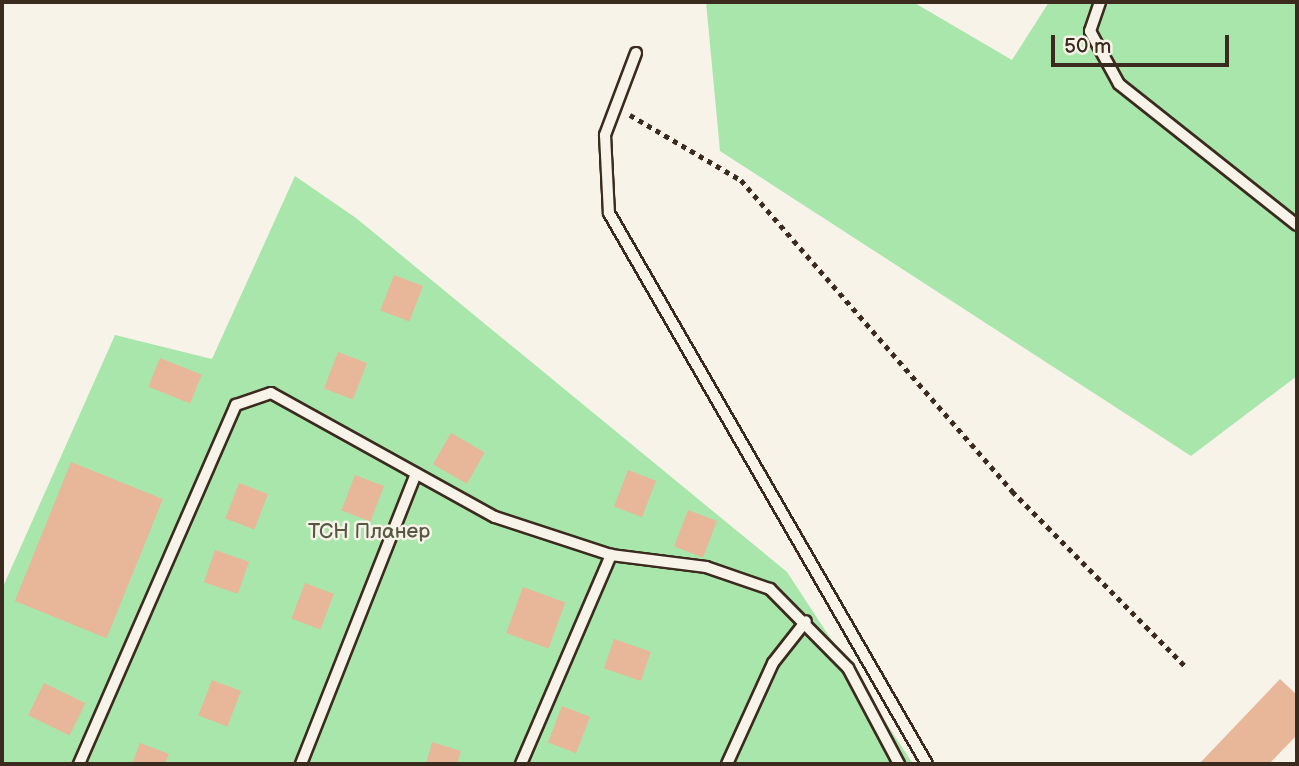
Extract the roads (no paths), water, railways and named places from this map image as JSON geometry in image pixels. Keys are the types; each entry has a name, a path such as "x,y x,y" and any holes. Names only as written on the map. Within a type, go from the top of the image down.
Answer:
{"lane":[{"path":"1100,2 1090,31 1119,84 1297,225"},
{"path":"636,53 605,135 609,213 927,764"},
{"path":"79,764 236,405 271,393 495,517 611,555 706,567 770,589 806,621 848,667 900,764"},
{"path":"302,764 416,474"},
{"path":"521,764 611,555"},
{"path":"727,764 773,663 806,621"}],"park label":[{"name":"ТСН Планер","path":"369,532"}]}
